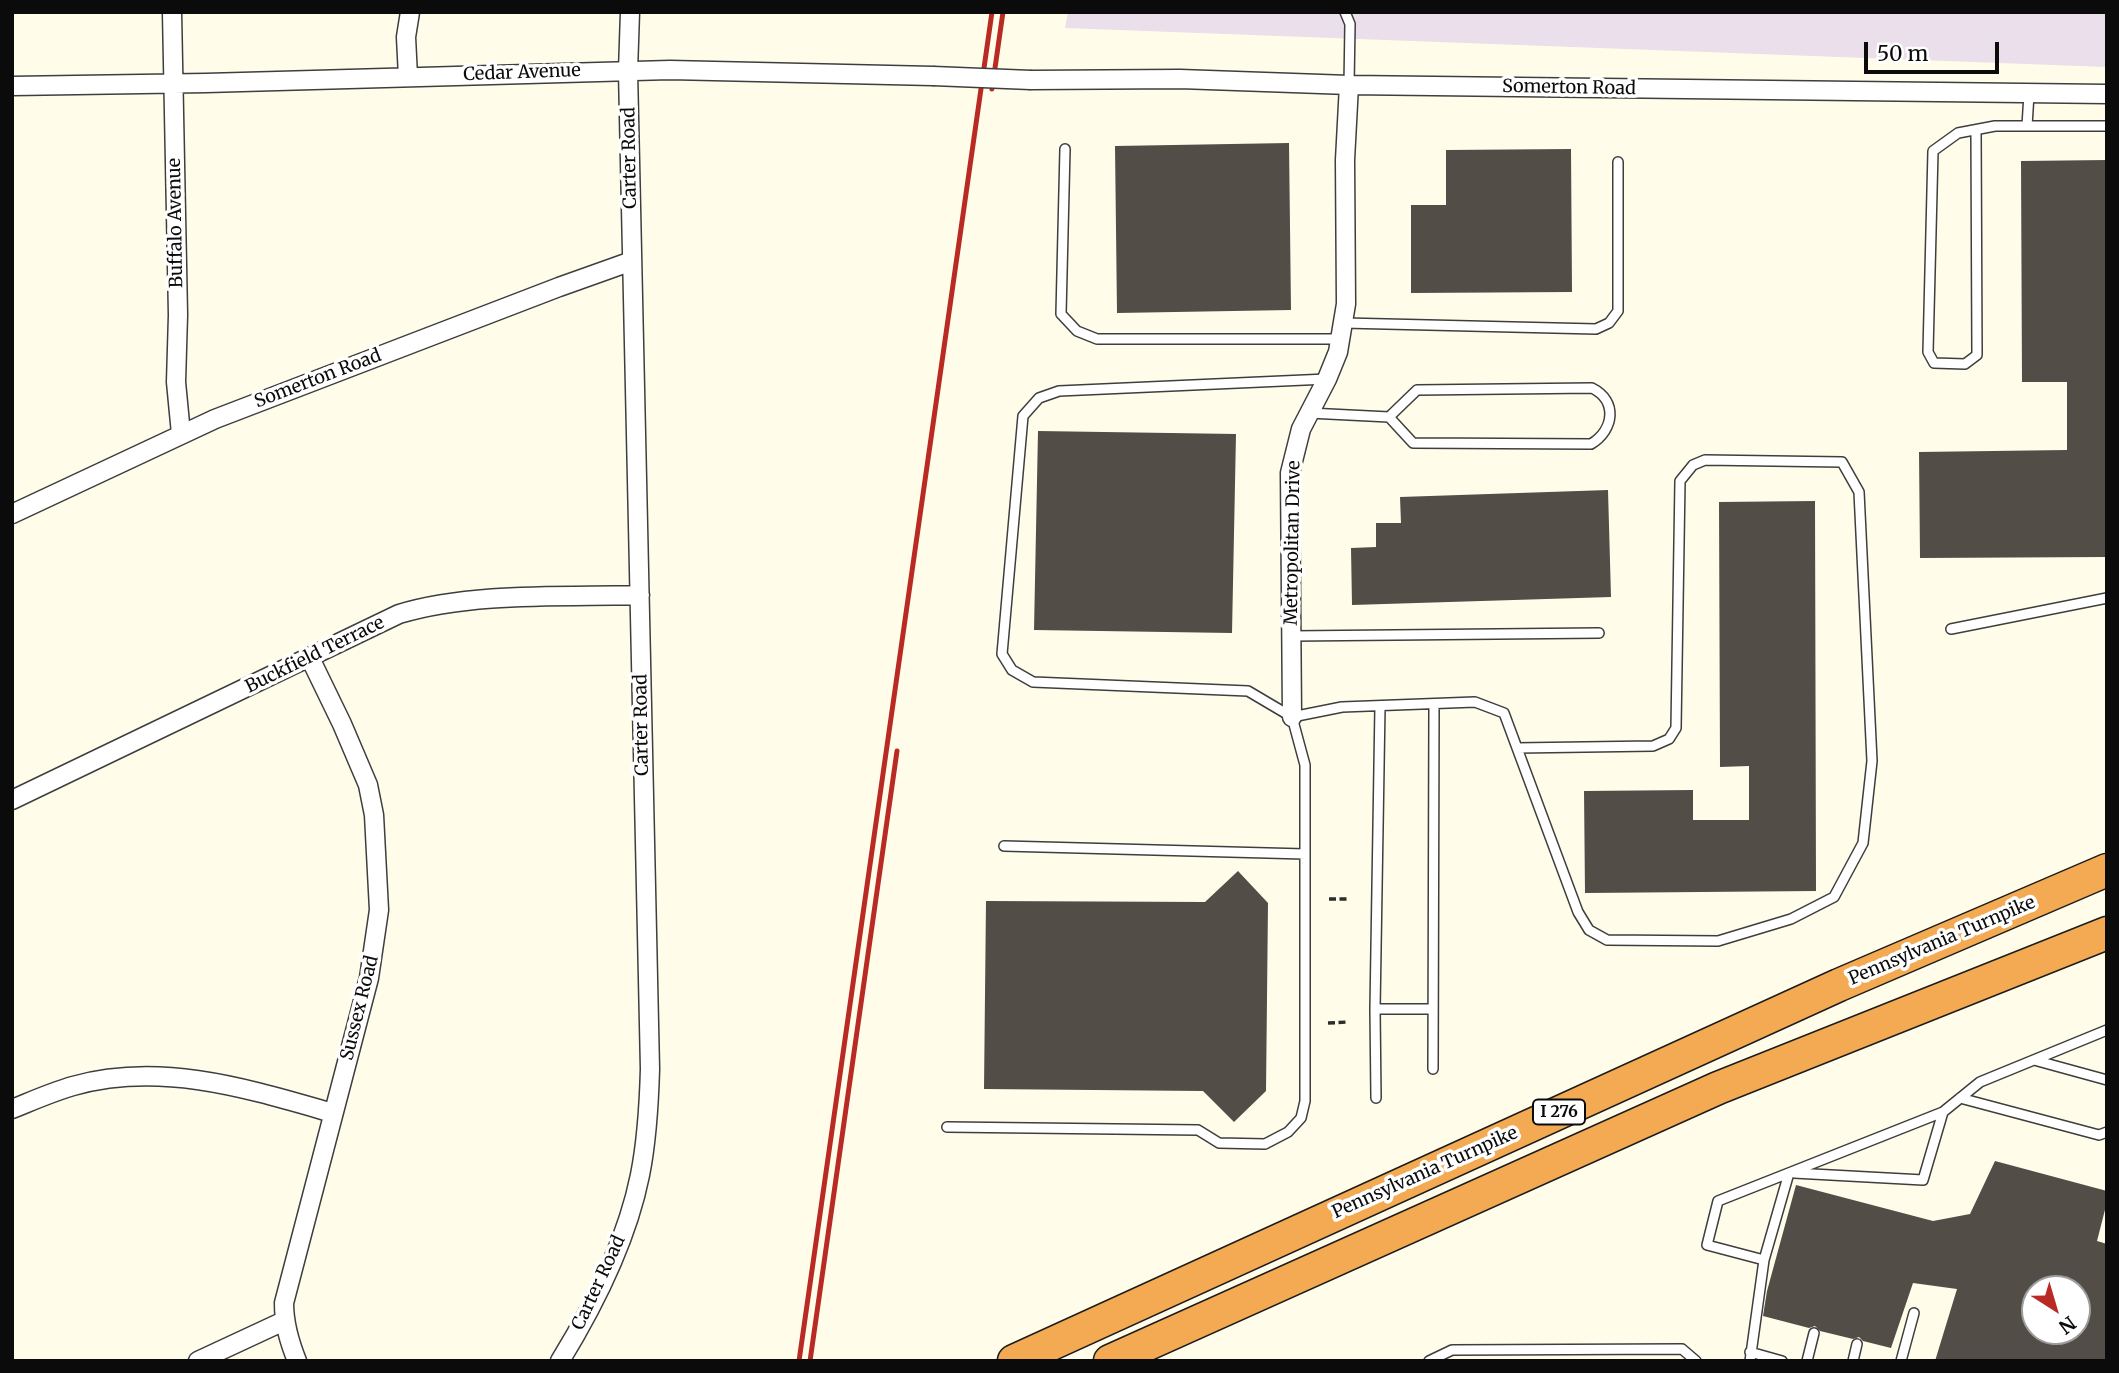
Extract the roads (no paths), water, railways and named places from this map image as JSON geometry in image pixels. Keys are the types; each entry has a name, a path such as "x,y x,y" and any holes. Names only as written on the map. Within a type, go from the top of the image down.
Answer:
{"highway":[{"name":"Pennsylvania Turnpike","path":"1014,1361 1839,985 2107,870"},
{"name":"I 276","path":"1110,1361 1718,1088 2107,933"}],"street":[{"name":"Buffalo Avenue","path":"172,12 178,315 176,382 181,434"},
{"path":"408,77 406,37 410,12"},
{"name":"Carter Road","path":"560,1361 600,1287 625,1228 640,1177 646,1137 650,1069 628,71 630,12"},
{"name":"Cedar Avenue","path":"12,86 670,70 1031,80"},
{"name":"Somerton Road","path":"1031,80 1180,79 1349,85 2107,94"},
{"name":"Metropolitan Drive","path":"1292,717 1290,472 1301,429 1327,379 1342,331 1346,304 1345,160 1349,85"},
{"name":"Somerton Road","path":"12,514 215,418 632,261"},
{"name":"Buckfield Terrace","path":"12,800 399,614 463,602 639,595"},
{"name":"Sussex Road","path":"297,1361 284,1321 284,1303 374,949 379,910 374,815 368,785 310,658"},
{"path":"12,1109 74,1086 95,1081 140,1077 207,1080 245,1087 333,1113"},
{"path":"198,1361 284,1321"}],"lane":[{"path":"1345,12 1350,24 1349,85"},
{"path":"2027,126 2029,94"},
{"path":"1976,130 1977,355 1965,364 1934,363 1928,352 1933,151 1958,134 1976,130 1995,126 2107,126"},
{"path":"1065,149 1061,314 1077,331 1097,339 1342,331 1596,329 1609,323 1618,311 1618,162"},
{"path":"1327,379 1059,391 1039,398 1023,416 1002,654 1012,670 1033,682 1248,691 1292,717 1342,707 1475,702 1504,712 1517,748 1578,912 1589,930 1607,940 1718,941 1791,919 1834,897 1863,843 1871,761 1859,492 1842,462 1705,460 1693,465 1681,481 1676,729 1669,739 1653,746 1517,748"},
{"path":"1309,413 1389,417 1413,443 1591,444 1603,437 1608,424 1609,404 1603,394 1592,387 1417,390 1389,417"},
{"path":"1951,629 2107,598"},
{"path":"1292,636 1598,633"},
{"path":"1433,1069 1434,704"},
{"path":"1376,1098 1380,706"},
{"path":"947,1127 1198,1130 1219,1143 1265,1144 1288,1132 1301,1118 1305,1101 1305,765 1292,717"},
{"path":"1004,846 1305,854"},
{"path":"1375,1009 1433,1009"},
{"path":"1764,1260 1707,1245 1718,1201 1943,1112 1980,1082 2107,1030"},
{"path":"2034,1060 2107,1080"},
{"path":"1960,1098 2099,1135 2107,1132"},
{"path":"1789,1173 1923,1180 1943,1112"},
{"path":"1782,1361 1750,1356 1764,1260 1789,1173"},
{"path":"1901,1361 1914,1313"},
{"path":"1807,1361 1814,1333"},
{"path":"1853,1361 1857,1343"},
{"path":"1429,1361 1451,1350 1655,1349 1682,1349 1696,1361"}],"railway":[{"path":"799,1361 992,12"},
{"path":"992,89 1003,12"},
{"path":"810,1361 897,751"}]}
